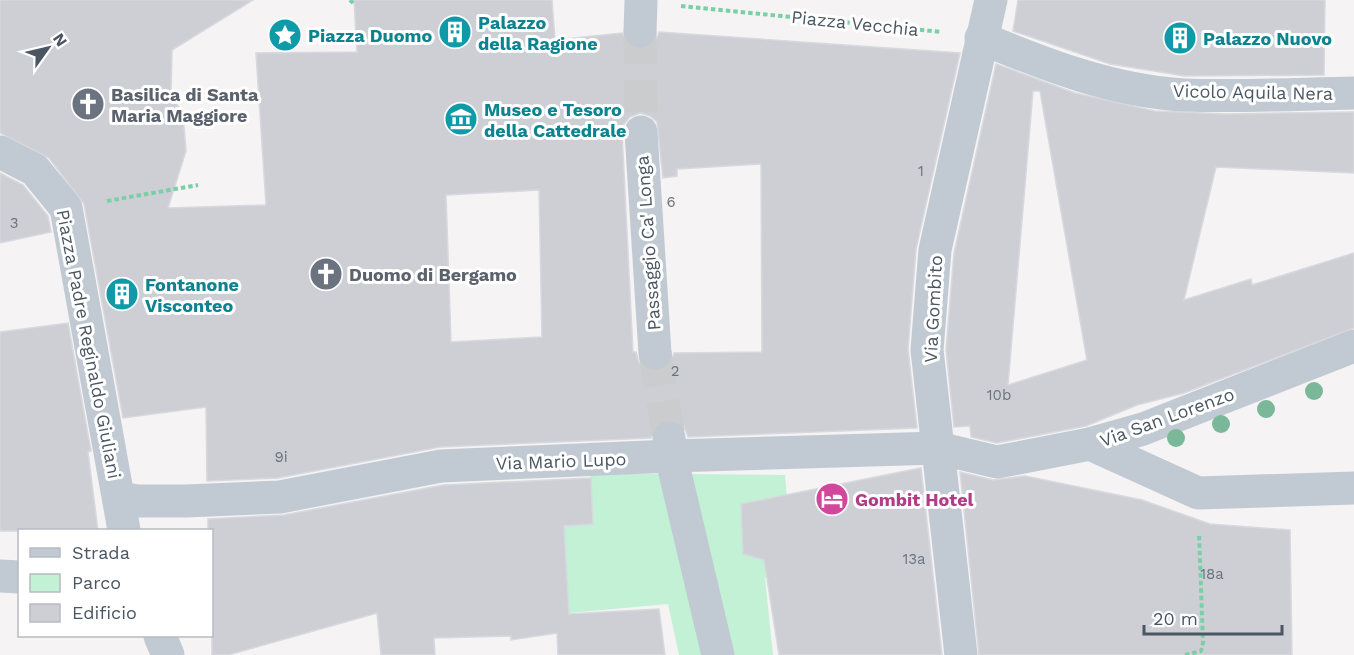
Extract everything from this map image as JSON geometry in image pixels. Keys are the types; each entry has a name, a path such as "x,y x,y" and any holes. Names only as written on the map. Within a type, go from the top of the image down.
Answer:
{"street":[{"path":"968,35 991,0"},
{"name":"Vicolo Aquila Nera","path":"968,35 1053,68 1117,84 1182,95 1354,93"},
{"name":"Via Gombito","path":"961,655 927,350 935,250 968,35"},
{"name":"Passaggio Ca' Longa","path":"641,132 655,353"},
{"name":"Piazza Padre Reginaldo Giuliani","path":"0,152 35,170 66,208 71,251 120,498 124,529"},
{"name":"Via San Lorenzo","path":"938,448 997,462 1090,444 1143,429 1354,346"},
{"path":"1090,444 1198,493 1354,488"},
{"path":"670,447 718,655"},
{"name":"Via Mario Lupo","path":"120,498 137,501 186,501 280,497 441,466 670,447 938,448"},
{"path":"0,576 18,577"},
{"path":"160,637 168,655"}],"path":[{"path":"350,0 354,4"},
{"name":"Piazza Vecchia","path":"640,17 968,35"},
{"path":"66,208 198,185"},
{"path":"1185,655 1201,651 1203,643 1198,493"}],"green space":[{"path":"590,473 785,475 793,568 765,578 773,655 679,655 668,604 569,613 564,526 593,524"}],"building":[{"path":"0,0 253,0 172,50 171,94 183,114 186,151 168,208 266,205 256,53 357,52 354,0 552,0 555,40 622,33 630,47 639,50 649,47 656,41 659,32 960,53 916,249 908,349 917,428 688,437 684,426 668,419 657,423 651,438 440,447 278,478 207,481 206,407 123,418 84,204 49,158 0,133","holes":["640,113 650,116 657,122 663,178 677,176 677,169 761,164 762,352 674,353 666,368 656,372 646,369 639,363 636,352 633,352 622,133 624,124 630,117","539,190 542,337 451,342 446,195"]},
{"name":"Palazzo Nuovo","path":"1018,0 1325,0 1324,75 1185,76 1110,64 1013,31"},
{"path":"996,64 1075,93 1155,111 1226,114 1354,112 1354,173 1216,167 1184,300 1251,279 1252,285 1354,253 1354,328 1184,393 1137,405 1086,426 997,443 971,437 970,426 954,427 946,350 954,253","holes":["1033,91 1040,91 1087,360 1008,385"]},
{"path":"0,173 23,185 48,216 51,232 0,243"},
{"path":"68,323 91,451 88,452 98,529 0,531 0,332"},
{"path":"921,468 942,655 779,655 764,560 743,554 741,504"},
{"path":"960,472 993,480 1025,476 1142,500 1210,524 1290,530 1292,655 979,655"},
{"path":"591,478 593,524 564,526 569,614 659,609 665,655 558,655 557,633 511,640 511,636 434,638 435,655 381,655 377,613 228,655 212,655 213,529 208,529 208,519 284,515 443,485"}],"tunnel":[{"path":"640,31 641,112"},
{"path":"655,353 669,438"}],"place":[{"name":"Palazzo della Ragione","path":"455,32"},
{"name":"Piazza Duomo","path":"285,35"},
{"name":"Palazzo Nuovo","path":"1180,38"},
{"name":"Basilica di Santa Maria Maggiore","path":"88,104"},
{"name":"Museo e Tesoro della Cattedrale","path":"461,119"},
{"name":"Duomo di Bergamo","path":"326,274"},
{"name":"Fontanone Visconteo","path":"122,294"},
{"name":"Gombit Hotel","path":"832,499"}]}
